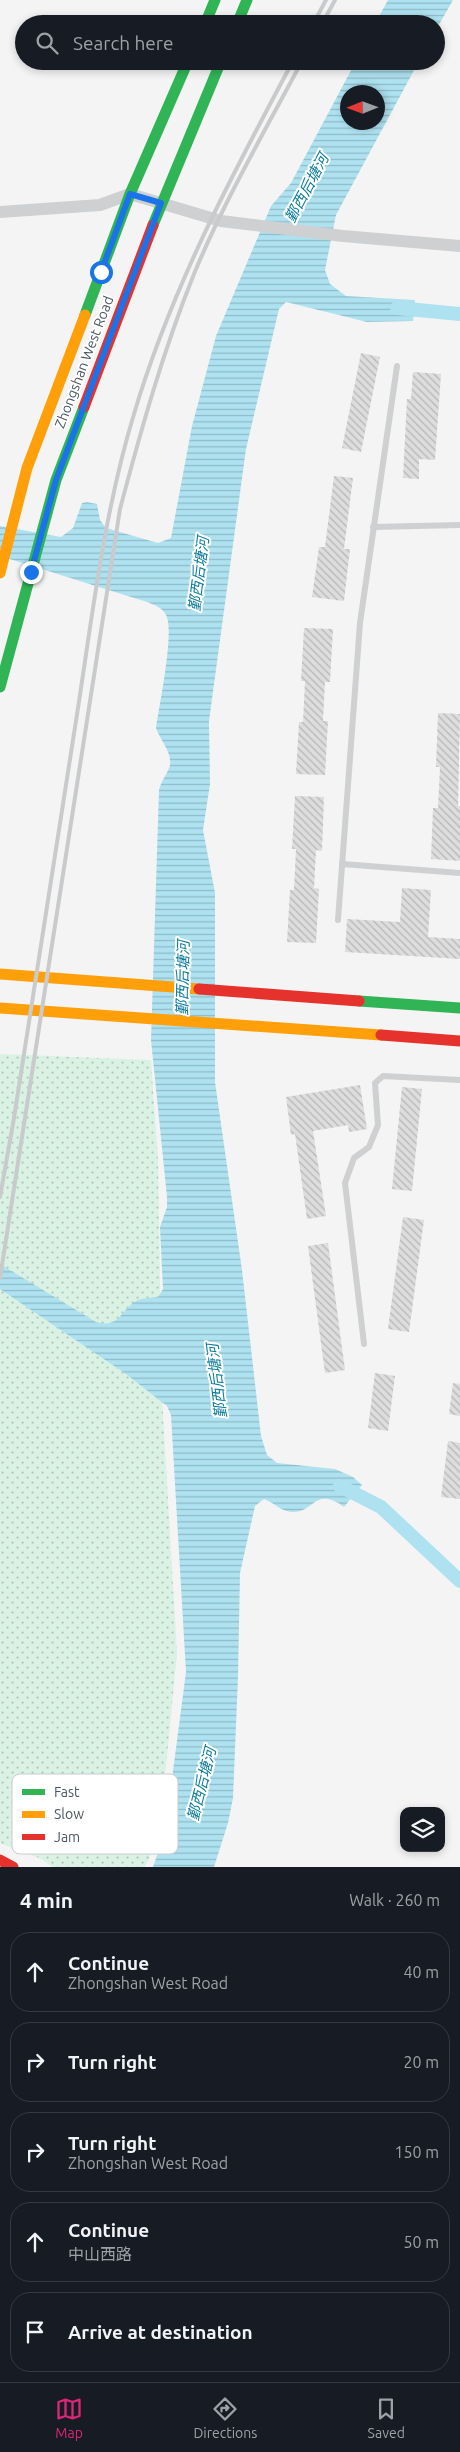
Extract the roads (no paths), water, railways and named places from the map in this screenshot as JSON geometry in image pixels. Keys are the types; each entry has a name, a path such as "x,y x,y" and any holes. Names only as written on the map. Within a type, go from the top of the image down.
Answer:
{"main road":[{"path":"209,15 215,0"},
{"path":"240,15 247,0"},
{"name":"Zhongshan West Road","path":"0,573 27,468 130,194 184,70"},
{"name":"Zhongshan West Road","path":"0,687 56,480 161,203 217,70"},
{"path":"0,974 460,1008"},
{"path":"0,1008 141,1020 460,1041"},
{"path":"0,1860 13,1867"}],"street":[{"path":"0,212 100,205 130,194 222,221 344,236 460,246"}],"lane":[{"path":"338,920 360,623 397,366"},
{"path":"373,527 460,525"},
{"path":"342,864 460,873"},
{"path":"364,1344 345,1182 354,1158 369,1147 378,1125 375,1083 383,1076 460,1080"}],"water":[{"path":"388,0 453,0 444,15 380,15"},
{"path":"351,70 414,70 385,124 385,85 343,85"},
{"name":"鄞西后塘河","path":"340,91 340,130 382,130 336,215 325,270 330,284 346,296 415,300 413,321 367,322 286,302 279,309 246,449 209,721 210,784 203,830 215,893 215,1082 242,1270 261,1436 267,1455 277,1463 335,1469 353,1477 362,1485 344,1507 327,1499 321,1499 300,1511 293,1512 285,1511 264,1499 255,1506 240,1573 233,1798 228,1823 214,1867 153,1867 157,1854 178,1854 178,1774 173,1774 186,1672 171,1415 167,1406 126,1374 0,1289 0,1264 96,1322 111,1323 138,1300 158,1297 163,1289 160,1227 167,1207 167,1197 151,1040 159,790 170,765 168,751 156,728 168,652 168,623 166,615 162,610 147,602 0,556 0,526 61,537 73,528 82,503 87,502 97,504 100,520 106,528 158,543 171,538 192,426 216,336 271,206 291,183"}],"waterway":[{"path":"397,308 460,314"},
{"path":"340,1486 381,1507 460,1581"}],"railway":[{"path":"318,15 326,0"},
{"path":"327,15 335,0"},
{"path":"0,1197 107,523 124,450 149,368 184,277 226,190 288,70"},
{"path":"0,1278 120,509 162,361 194,274 232,193 297,70"}]}
